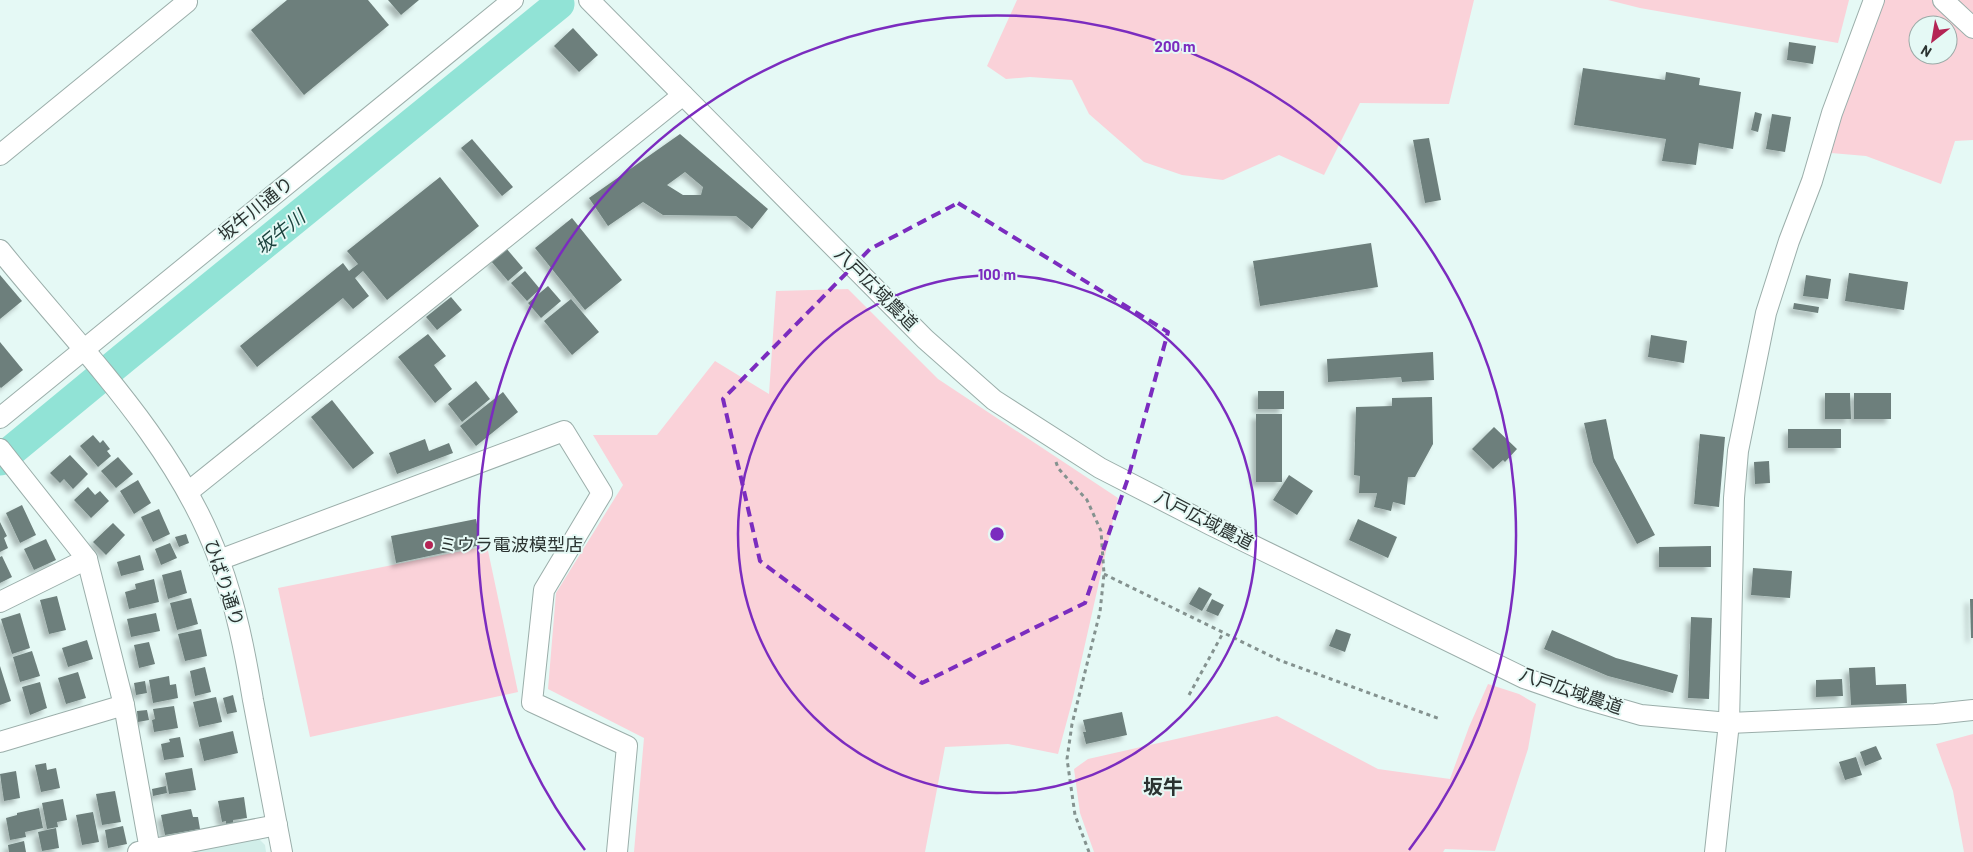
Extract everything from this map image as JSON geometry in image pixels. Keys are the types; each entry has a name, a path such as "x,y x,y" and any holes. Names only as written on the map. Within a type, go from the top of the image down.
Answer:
{"street":[{"path":"0,155 187,2 185,0"},
{"name":"坂牛川通り","path":"0,418 88,356 513,0"},
{"name":"八戸広域農道","path":"589,0 925,338 994,400 1100,468 1524,678 1582,698 1641,714 1729,723 1935,714 1973,710"},
{"path":"1715,852 1729,723 1734,498 1738,451 1766,312 1789,241 1812,181 1832,113 1874,0"},
{"path":"1943,0 1973,28"},
{"path":"188,492 683,95"},
{"name":"ひばり通り","path":"2,255 117,391 159,445 188,492 219,560 239,622 282,852"},
{"path":"219,560 564,431 602,493 544,590 532,702 626,746 617,852"},
{"path":"0,448 87,559 124,705 144,851 277,825"},
{"path":"0,602 87,559"},
{"path":"0,742 124,705"}],"path":[{"path":"1055,460 1058,468 1087,500 1101,531 1104,574 1100,612 1072,724 1067,759 1074,815 1089,852"},
{"path":"1104,574 1279,660 1440,719"},
{"path":"1189,695 1223,633"}],"highlighted area":[{"path":"958,203 1168,332 1128,478 1085,603 922,683 760,561 723,399 870,249"}],"shaded area":[{"path":"1017,0 1474,0 1449,104 1360,103 1324,175 1279,155 1223,180 1182,175 1144,162 1089,114 1072,80 1030,77 1006,79 987,66"},
{"path":"1608,0 1849,0 1838,43 1640,8"},
{"path":"1875,0 1973,0 1973,140 1955,141 1941,184 1866,156 1831,153"},
{"path":"848,289 938,379 1118,498 1072,702 1058,754 1008,744 945,747 925,852 634,852 644,738 548,689 556,593 623,485 593,435 657,435 715,361 769,394 776,291"},
{"path":"487,546 518,692 310,737 278,588"},
{"path":"1488,684 1519,694 1536,704 1528,749 1495,851 1445,849 1443,852 1094,852 1080,813 1074,769 1088,759 1277,716 1378,769 1450,779 1469,727"},
{"path":"1973,734 1973,852 1964,852 1953,791 1936,744"},
{"path":"258,838 265,845 266,852 186,852"}],"building":[{"path":"287,0 368,0 389,25 304,95 251,30"},
{"path":"388,0 419,0 401,15"},
{"path":"573,28 598,55 579,72 554,46"},
{"path":"1789,42 1816,46 1813,64 1787,60"},
{"path":"1583,68 1665,80 1666,72 1700,78 1699,85 1741,92 1733,149 1699,143 1696,165 1662,161 1666,139 1574,125"},
{"path":"1755,112 1762,114 1758,132 1751,130"},
{"path":"1772,114 1791,117 1785,152 1766,149"},
{"path":"680,134 768,209 752,229 736,216 663,215 643,202 608,226 589,198","holes":["685,172 703,187 701,195 683,195 667,185"]},
{"path":"1429,138 1441,200 1425,203 1413,140"},
{"path":"472,139 513,187 502,196 461,148"},
{"path":"440,177 479,226 387,300 363,271 355,278 369,296 353,309 343,298 257,367 240,346 343,263 349,271 358,264 347,251"},
{"path":"572,218 622,280 585,310 535,248"},
{"path":"1371,243 1378,287 1260,306 1253,261"},
{"path":"506,248 523,268 508,281 491,261"},
{"path":"525,271 540,289 527,301 511,283"},
{"path":"1849,273 1908,282 1904,310 1845,301"},
{"path":"0,275 22,301 0,319"},
{"path":"1806,275 1831,279 1828,299 1803,296"},
{"path":"548,286 561,301 541,318 528,303"},
{"path":"451,297 462,310 437,330 426,317"},
{"path":"571,299 599,332 572,355 544,321"},
{"path":"1794,303 1819,307 1818,313 1793,309"},
{"path":"428,334 446,356 434,365 452,389 435,403 398,357"},
{"path":"1651,335 1687,341 1684,363 1648,357"},
{"path":"0,342 23,370 1,388 0,387"},
{"path":"1433,352 1434,380 1402,382 1401,377 1328,382 1327,359"},
{"path":"476,381 490,399 462,422 448,404"},
{"path":"1258,391 1284,391 1284,409 1258,409"},
{"path":"503,392 518,412 476,446 460,426"},
{"path":"1825,393 1850,393 1851,419 1825,419"},
{"path":"1854,393 1891,393 1891,419 1854,419"},
{"path":"1432,397 1433,444 1415,477 1408,477 1405,505 1393,502 1391,511 1374,507 1377,493 1359,493 1360,476 1354,475 1356,407 1392,406 1392,398"},
{"path":"332,400 374,453 353,469 311,417"},
{"path":"1256,414 1282,414 1282,482 1256,482"},
{"path":"1606,419 1614,458 1655,535 1637,544 1593,462 1584,423"},
{"path":"1494,427 1517,449 1505,462 1503,460 1493,469 1472,449"},
{"path":"1788,429 1841,429 1841,448 1788,448"},
{"path":"1700,434 1725,437 1719,507 1694,504"},
{"path":"93,435 100,443 103,440 110,449 107,451 111,456 98,467 80,446"},
{"path":"425,439 429,451 449,443 453,453 397,474 389,453"},
{"path":"70,455 88,474 73,489 64,479 60,483 50,473"},
{"path":"118,457 133,474 116,488 101,471"},
{"path":"1769,461 1770,483 1755,484 1754,462"},
{"path":"1289,475 1313,491 1297,515 1273,500"},
{"path":"138,480 151,503 134,514 120,491"},
{"path":"88,487 95,495 100,491 109,501 91,518 74,500"},
{"path":"22,505 36,535 20,543 6,513"},
{"path":"159,509 170,534 153,542 141,517"},
{"path":"476,519 481,545 396,563 391,536"},
{"path":"1358,519 1397,537 1388,558 1349,540"},
{"path":"0,522 7,536 4,538 8,548 0,552"},
{"path":"113,523 125,535 106,555 93,542"},
{"path":"186,534 189,543 179,547 175,537"},
{"path":"46,539 56,560 34,570 24,549"},
{"path":"170,543 177,558 161,565 155,549"},
{"path":"1711,546 1711,567 1659,567 1659,547"},
{"path":"140,555 144,570 121,576 117,562"},
{"path":"2,556 12,577 0,583 0,557"},
{"path":"1753,568 1792,571 1790,598 1751,595"},
{"path":"181,570 187,593 168,599 162,575"},
{"path":"154,579 159,602 129,609 125,592 136,589 135,584"},
{"path":"1199,587 1212,594 1202,611 1189,604"},
{"path":"57,596 66,630 49,634 40,600"},
{"path":"191,598 198,624 177,630 170,603"},
{"path":"1212,599 1224,605 1218,616 1206,611"},
{"path":"1970,599 1973,599 1973,638 1971,638"},
{"path":"20,613 30,648 12,654 1,619"},
{"path":"156,613 160,631 131,637 127,619"},
{"path":"1691,617 1712,618 1709,699 1688,698"},
{"path":"201,629 207,656 185,661 178,634"},
{"path":"1336,629 1351,634 1345,652 1329,646"},
{"path":"1552,630 1616,658 1678,675 1673,693 1608,676 1544,649"},
{"path":"87,640 93,659 68,667 62,648"},
{"path":"149,642 155,664 139,668 134,645"},
{"path":"32,651 40,676 20,682 13,657"},
{"path":"0,666 11,701 0,705"},
{"path":"205,667 211,692 195,696 190,671"},
{"path":"1875,667 1876,685 1906,684 1907,703 1851,705 1849,668"},
{"path":"78,672 86,698 66,704 58,678"},
{"path":"169,676 170,685 176,684 178,698 153,703 149,680"},
{"path":"1842,679 1843,696 1816,697 1816,680"},
{"path":"145,681 147,693 136,695 134,683"},
{"path":"40,682 47,708 30,715 22,687"},
{"path":"233,695 237,712 227,714 223,698"},
{"path":"216,697 222,722 199,727 193,702"},
{"path":"174,706 178,728 154,732 152,720 155,719 153,709"},
{"path":"147,710 149,720 138,722 137,711"},
{"path":"1122,712 1127,735 1086,744 1083,720"},
{"path":"233,731 238,753 204,761 199,739"},
{"path":"180,737 184,757 164,760 161,744 170,742 169,739"},
{"path":"1876,746 1882,759 1865,766 1860,752"},
{"path":"1856,757 1862,775 1845,780 1839,762"},
{"path":"46,763 47,770 56,768 60,788 41,792 35,765"},
{"path":"192,768 196,790 169,794 165,773"},
{"path":"16,771 20,798 4,801 0,774"},
{"path":"166,786 167,793 153,796 152,789"},
{"path":"115,791 121,822 102,825 96,794"},
{"path":"244,797 247,818 233,820 233,823 226,824 226,821 222,822 218,801"},
{"path":"63,799 67,820 57,822 58,827 47,829 42,803"},
{"path":"39,808 43,828 25,832 26,837 10,840 6,818 17,815 17,813"},
{"path":"191,809 193,817 198,817 200,829 165,835 161,815"},
{"path":"93,812 99,842 82,845 76,815"},
{"path":"123,826 127,844 108,848 105,830"},
{"path":"56,828 59,848 42,851 38,832"},
{"path":"24,841 26,852 9,852 8,845"}],"waterway":[{"name":"坂牛川","path":"0,460 559,4"}],"place":[{"name":"ミウラ電波模型店","path":"429,545"}],"district":[{"name":"坂牛","path":"1163,787"}]}
